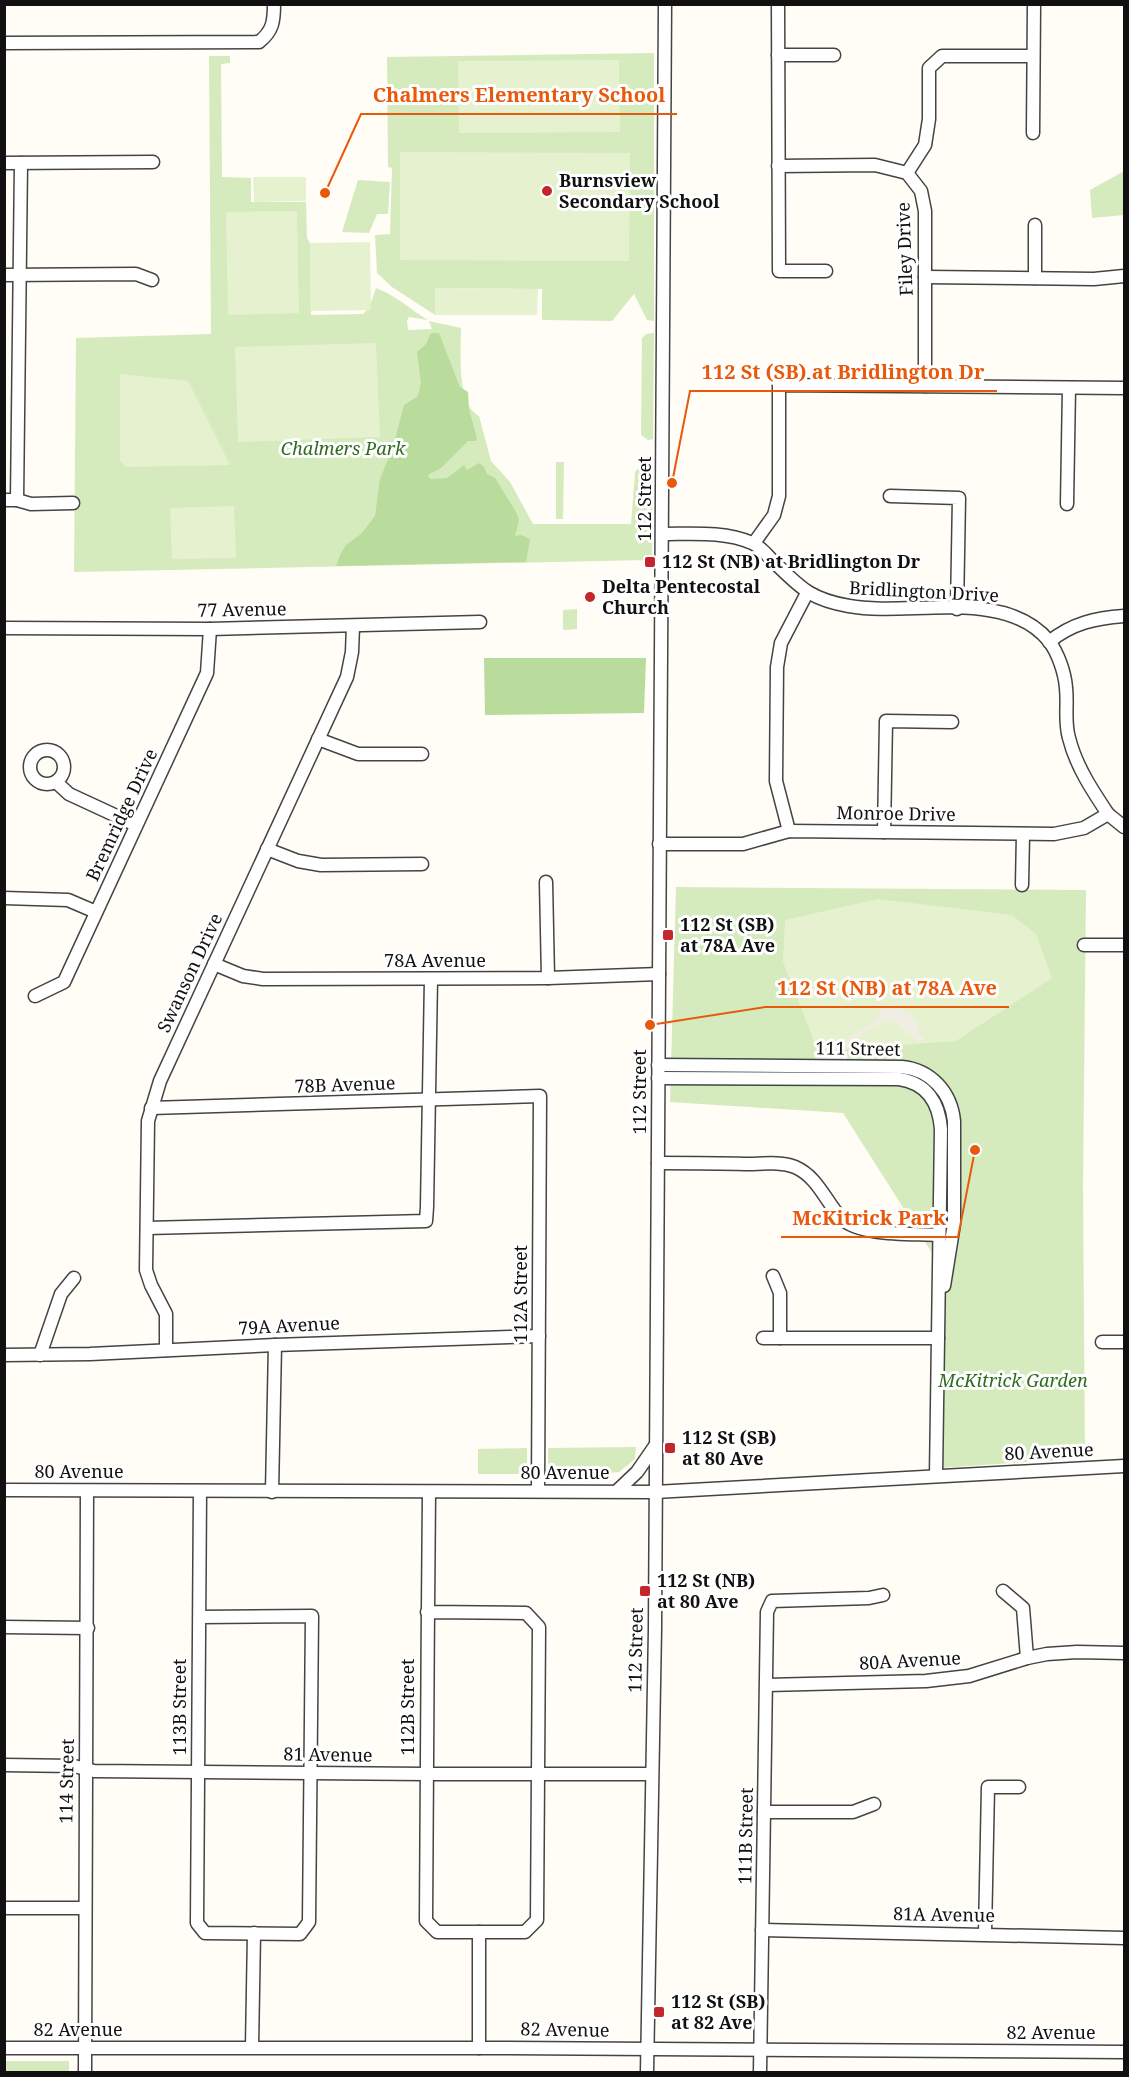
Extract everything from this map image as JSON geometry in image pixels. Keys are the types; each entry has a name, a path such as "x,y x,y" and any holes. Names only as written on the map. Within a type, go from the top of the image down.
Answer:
{"street":[{"path":"4,43 260,42 270,34 274,21 274,4"},
{"name":"112 Street","path":"646,2073 658,1163 664,4"},
{"path":"778,4 779,271 826,272"},
{"path":"1033,133 1034,4"},
{"path":"778,55 834,55"},
{"path":"778,166 875,165 907,173 925,145 929,119 928,68 942,56 1033,56"},
{"path":"4,163 153,162"},
{"path":"21,163 18,390 11,500 31,504 74,503"},
{"name":"Filey Drive","path":"907,173 921,191 926,211 925,386"},
{"path":"1035,225 1035,278"},
{"path":"4,275 136,274 152,280"},
{"path":"925,277 1094,279 1125,276"},
{"path":"754,543 774,515 779,496 779,385 1125,388"},
{"path":"1067,504 1069,388"},
{"path":"4,390 18,390"},
{"path":"890,496 959,498 957,609"},
{"name":"Bridlington Drive","path":"663,534 726,535 754,543 807,593 834,604 862,609 984,609 1011,615 1032,627 1049,642 1061,667 1066,688 1065,717 1068,736 1077,764 1108,814"},
{"path":"789,831 776,781 777,667 781,643 807,593"},
{"path":"1049,642 1077,624 1097,618 1125,616"},
{"name":"77 Avenue","path":"4,628 210,629 480,622"},
{"name":"Swanson Drive","path":"166,1350 166,1314 146,1270 148,1121 151,1108 160,1082 347,677 352,652 353,626"},
{"name":"Bremridge Drive","path":"35,996 64,982 207,674 210,629"},
{"path":"884,832 886,721 952,722"},
{"path":"318,739 358,754 422,754"},
{"path":"56,782 69,794 136,825"},
{"path":"1108,814 1125,827"},
{"name":"Monroe Drive","path":"659,844 743,844 789,831 1023,834 1071,832 1084,828 1108,814"},
{"path":"1022,885 1023,834"},
{"path":"267,849 298,861 321,865 422,864"},
{"path":"546,882 548,978"},
{"path":"4,898 68,900 96,912"},
{"path":"1084,945 1125,945"},
{"name":"78A Avenue","path":"214,964 243,976 263,979 548,978 659,974"},
{"path":"147,1228 426,1221 431,979"},
{"name":"111 Street","path":"658,1065 902,1067 913,1069 929,1077 946,1094 951,1104 954,1121 954,1224 945,1281 939,1301"},
{"name":"111 Street","path":"658,1078 899,1079 919,1085 933,1098 940,1114 941,1129 936,1476"},
{"name":"78B Avenue","path":"151,1108 540,1096"},
{"name":"112A Street","path":"538,1491 540,1096"},
{"path":"658,1163 785,1164 810,1178 824,1193 841,1218 849,1224 868,1230 939,1235"},
{"path":"773,1276 780,1293 780,1338"},
{"path":"40,1355 61,1294 74,1278"},
{"name":"79A Avenue","path":"4,1355 539,1336"},
{"path":"763,1338 938,1338"},
{"path":"1102,1342 1125,1342"},
{"path":"272,1492 275,1345"},
{"path":"617,1491 638,1472 655,1445"},
{"name":"80 Avenue","path":"4,1490 655,1492 1125,1466"},
{"name":"114 Street","path":"85,2073 87,1491"},
{"name":"113B Street","path":"200,1491 197,1923 205,1933 254,1933"},
{"name":"112B Street","path":"429,1492 426,1921 437,1932 479,1932"},
{"path":"1003,1591 1023,1608 1027,1658"},
{"name":"111B Street","path":"760,2073 768,1612 772,1601 869,1598 883,1595"},
{"path":"427,1612 526,1613 540,1627 537,1920 525,1932 479,1932 479,2048"},
{"path":"199,1617 312,1616 309,1922 300,1934 254,1933 252,2047"},
{"path":"4,1627 88,1628"},
{"name":"80A Avenue","path":"767,1685 926,1681 969,1676 1027,1658 1077,1652 1125,1653"},
{"name":"81 Avenue","path":"4,1765 74,1766 94,1771 651,1774"},
{"path":"985,1933 988,1787 1019,1787"},
{"path":"764,1812 853,1812 874,1804"},
{"path":"4,1908 85,1908"},
{"name":"81A Avenue","path":"762,1930 985,1933 1125,1938"},
{"name":"82 Avenue","path":"4,2048 252,2047 1125,2052"}],"green space":[{"path":"654,53 654,321 647,320 634,294 612,321 542,320 542,289 435,288 435,315 392,287 377,273 375,235 390,234 392,168 388,167 387,57"},
{"name":"Chalmers Park","path":"209,56 230,56 230,63 221,64 222,177 251,178 251,202 306,202 307,238 310,243 311,315 363,314 369,308 376,288 396,298 428,320 409,317 408,330 432,329 429,321 461,328 461,376 466,400 479,416 491,461 510,482 533,524 631,524 635,472 643,462 651,463 653,465 652,555 647,560 74,572 76,338 211,334"},
{"path":"619,60 620,132 459,133 458,61"},
{"path":"400,152 630,153 629,261 400,260"},
{"path":"1124,171 1124,215 1092,218 1090,190"},
{"path":"253,177 306,177 306,201 254,202"},
{"path":"358,180 390,182 388,214 377,214 369,233 342,232"},
{"path":"297,211 299,313 228,315 226,212"},
{"path":"370,242 371,310 311,311 310,243"},
{"path":"435,288 538,289 537,315 435,315"},
{"path":"432,333 439,333 460,387 468,392 469,410 477,438 476,441 468,441 441,468 428,475 430,479 447,478 464,465 467,470 479,463 484,467 487,474 495,478 516,512 519,520 515,536 521,535 530,539 526,562 336,566 346,545 362,533 375,516 380,479 393,447 404,405 418,396 421,383 417,352 426,344"},
{"path":"654,333 653,439 648,440 641,435 642,338 646,334"},
{"path":"376,343 380,437 238,442 235,347"},
{"path":"120,374 188,381 230,465 126,467 120,461"},
{"path":"556,462 564,462 563,519 556,519"},
{"path":"234,506 236,558 172,559 170,508"},
{"path":"577,609 577,629 563,630 563,610"},
{"path":"484,658 646,658 644,713 485,715"},
{"name":"McKitrick Garden","path":"676,887 1086,890 1083,1186 1085,1458 940,1468 932,1253 843,1113 670,1102"},
{"path":"878,899 1012,915 1036,934 1052,978 956,1041 818,1051 783,962 785,920"},
{"path":"636,1447 635,1459 619,1472 548,1473 548,1448"},
{"path":"527,1448 527,1471 524,1474 478,1474 478,1449"},
{"path":"5,2061 69,2061 69,2072 5,2072"}],"shaded area":[{"path":"896,1004 900,1010 903,1008 906,1013 909,1011 920,1028 917,1030 924,1039 918,1044 914,1037 906,1033 899,1024 888,1020 862,1034 849,1047 842,1047 835,1055 849,1056 846,1060 813,1060 880,1018 879,1007"}],"place":[{"name":"Burnsview Secondary School","path":"547,191"},
{"name":"Chalmers Elementary School","path":"325,193"},
{"name":"112 St (SB) at Bridlington Dr","path":"672,483"},
{"name":"112 St (NB) at Bridlington Dr","path":"650,562"},
{"name":"Delta Pentecostal Church","path":"590,597"},
{"name":"112 St (SB) at 78A Ave","path":"668,935"},
{"name":"112 St (NB) at 78A Ave","path":"650,1025"},
{"name":"McKitrick Park","path":"975,1150"},
{"name":"112 St (SB) at 80 Ave","path":"670,1448"},
{"name":"112 St (NB) at 80 Ave","path":"645,1591"},
{"name":"112 St (SB) at 82 Ave","path":"659,2012"}]}
